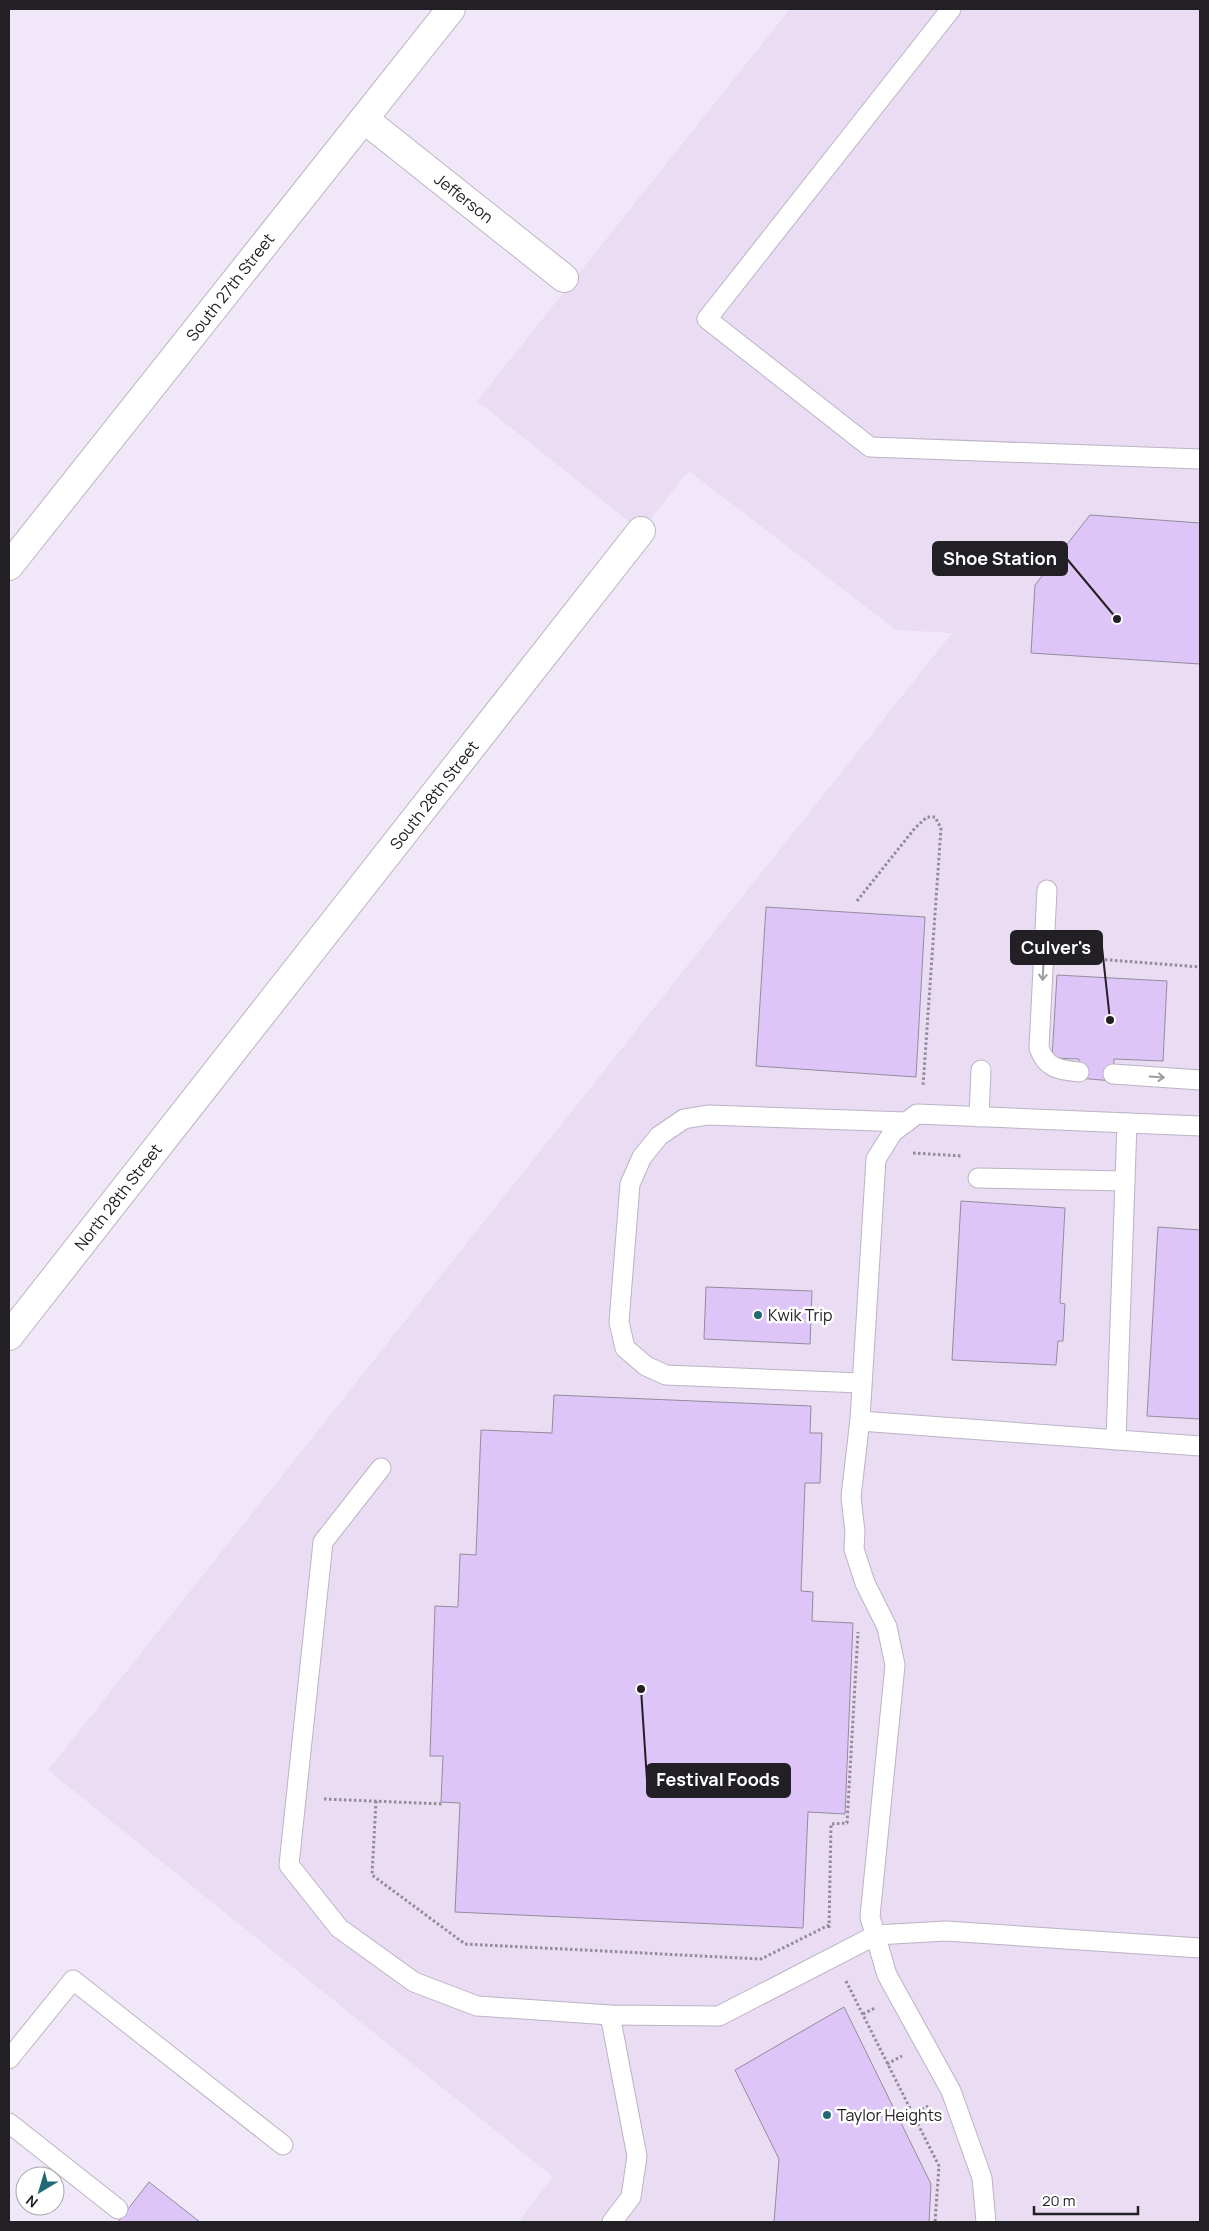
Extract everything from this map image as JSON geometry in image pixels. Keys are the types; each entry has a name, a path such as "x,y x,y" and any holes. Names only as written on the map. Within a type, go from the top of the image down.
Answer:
{"street":[{"name":"South 27th Street","path":"9,566 451,9"},
{"name":"Jefferson","path":"364,119 564,278"},
{"name":"South 28th Street","path":"227,1058 641,531"},
{"name":"North 28th Street","path":"9,1336 227,1058"}],"lane":[{"path":"951,9 707,319 870,448 1200,458"},
{"path":"1047,890 1039,1048 1043,1058 1051,1067 1079,1072"},
{"path":"979,1117 981,1070"},
{"path":"1113,1074 1200,1080"},
{"path":"861,1383 666,1375 646,1366 625,1348 619,1322 630,1184 642,1157 659,1136 684,1119 708,1115 979,1117 1200,1126"},
{"path":"914,1118 893,1132 876,1159 860,1421 851,1497 855,1532 854,1549 865,1583 887,1627 895,1665 870,1917 887,1975 951,2091 982,2178 986,2222"},
{"path":"1116,1440 1127,1123"},
{"path":"978,1178 1125,1181"},
{"path":"860,1421 1200,1446"},
{"path":"381,1468 323,1542 290,1865 338,1928 414,1982 477,2006 610,2015 719,2016 876,1935 946,1931 1200,1948"},
{"path":"9,2059 73,1980 283,2145"},
{"path":"610,2015 637,2156 631,2197 612,2222"},
{"path":"9,2123 118,2209"}],"path":[{"path":"857,900 921,821 929,816 935,817 941,828 924,1051 914,1118"},
{"path":"1044,955 1200,967"},
{"path":"881,1151 979,1157 978,1178"},
{"path":"297,1798 443,1804"},
{"path":"376,1801 372,1875 465,1944 761,1959 829,1925"}],"shaded area":[{"path":"790,9 1200,9 1200,2222 518,2222 553,2177 48,1770 952,633 896,630 689,471 641,531 477,401"}],"building":[{"path":"1090,515 1200,523 1200,664 1031,653 1035,585"},
{"path":"766,907 925,917 916,1077 756,1066"},
{"path":"1057,975 1167,981 1163,1061 1114,1059 1113,1081 1078,1078 1079,1059 1052,1058"},
{"path":"961,1201 1065,1208 1060,1303 1065,1304 1063,1341 1058,1341 1056,1365 952,1360"},
{"path":"1158,1227 1200,1230 1200,1419 1147,1416"},
{"name":"Kwik Trip","path":"706,1287 812,1291 810,1344 704,1339"},
{"path":"554,1395 811,1406 810,1433 822,1433 820,1483 805,1483 801,1591 813,1592 812,1621 853,1623 845,1814 808,1812 803,1928 455,1912 460,1803 441,1802 443,1756 430,1756 435,1606 458,1607 460,1554 476,1555 481,1430 552,1433"},
{"name":"Taylor Heights","path":"844,2007 931,2184 929,2222 774,2222 779,2159 735,2070"},
{"path":"149,2182 200,2222 118,2222"}],"place":[{"name":"Shoe Station","path":"1117,619"},
{"name":"Culver's","path":"1110,1020"},
{"name":"Kwik Trip","path":"758,1315"},
{"name":"Festival Foods","path":"641,1689"},
{"name":"Taylor Heights","path":"827,2115"}]}
